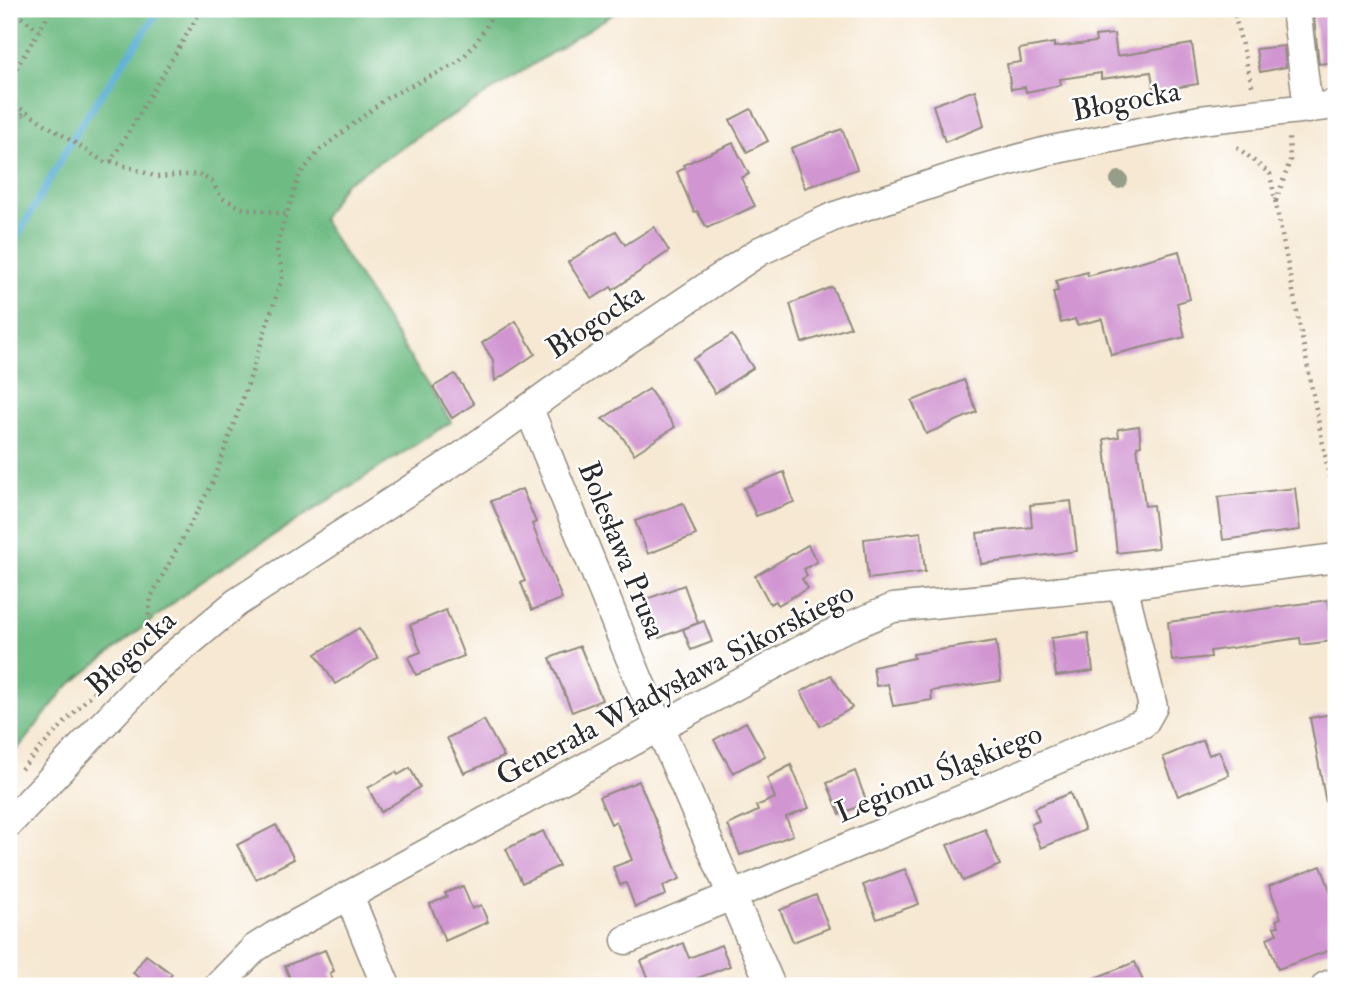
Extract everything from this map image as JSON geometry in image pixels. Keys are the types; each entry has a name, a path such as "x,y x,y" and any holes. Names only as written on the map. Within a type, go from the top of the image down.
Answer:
{"street":[{"path":"1296,9 1308,109"},
{"name":"Błogocka","path":"9,824 151,674 236,603 462,456 760,251 835,216 1047,151 1188,122 1336,105"},
{"name":"Bolesława Prusa","path":"529,408 771,986"},
{"name":"Generała Władysława Sikorskiego","path":"218,986 255,948 829,635 893,608 1124,585 1336,558"},
{"name":"Legionu Śląskiego","path":"626,940 1144,723 1153,707 1124,585"},
{"path":"349,896 386,986"},
{"path":"1326,986 1336,982"}],"path":[{"path":"10,9 39,30"},
{"path":"9,80 52,9"},
{"path":"109,162 202,9"},
{"path":"17,773 146,636 151,597 213,482 247,387 283,275 277,250 300,174 309,160 388,97 454,65 481,38 495,9"},
{"path":"1233,9 1259,114"},
{"path":"9,101 109,162 157,177 199,174 212,182 222,198 242,208 286,214"},
{"path":"9,120 27,113"},
{"path":"1275,201 1290,161 1290,146"},
{"path":"1237,147 1270,174 1336,511"}],"green space":[{"path":"9,9 621,9 344,184 322,219 451,422 200,582 66,688 9,760"}],"building":[{"path":"1313,9 1336,9 1336,62 1319,64"},
{"path":"1114,34 1117,56 1192,44 1198,84 1154,91 1151,72 1101,79 1101,73 1060,79 1061,85 1026,92 1025,87 1011,89 1007,64 1021,62 1019,49 1054,43 1054,47 1096,42 1095,36"},
{"path":"1284,46 1286,67 1260,72 1256,49"},
{"path":"975,90 984,126 945,142 933,105"},
{"path":"751,109 768,141 747,152 730,120"},
{"path":"842,129 857,169 805,188 791,148"},
{"path":"733,143 749,174 741,178 755,206 707,228 697,211 694,212 677,172 685,168 683,165"},
{"path":"654,227 669,251 613,290 611,287 592,299 568,262 616,231 625,245"},
{"path":"1179,251 1190,299 1177,303 1185,337 1111,355 1102,319 1077,325 1075,319 1061,323 1053,292 1058,291 1056,281 1087,272 1088,276"},
{"path":"832,287 851,327 802,343 790,304"},
{"path":"516,321 535,354 495,381 493,360 482,343"},
{"path":"732,335 753,368 715,393 693,359"},
{"path":"455,374 474,404 452,418 433,387"},
{"path":"964,380 977,412 926,434 912,401"},
{"path":"649,389 675,427 634,454 616,428 602,419"},
{"path":"1139,426 1141,445 1137,446 1145,506 1153,505 1158,548 1117,553 1104,439 1119,437 1118,429"},
{"path":"784,472 794,502 756,516 744,488"},
{"path":"1295,488 1300,530 1223,540 1218,497"},
{"path":"522,489 536,522 532,524 562,599 532,610 521,583 525,581 491,501"},
{"path":"1071,501 1077,551 981,564 977,533 1032,527 1030,505"},
{"path":"683,503 696,535 648,554 635,521"},
{"path":"921,532 925,572 868,579 864,539"},
{"path":"808,545 817,562 804,569 807,576 802,579 808,588 778,605 776,601 770,604 755,576"},
{"path":"684,585 698,623 659,638 644,600"},
{"path":"1328,600 1330,611 1336,611 1336,638 1332,641 1301,645 1300,638 1210,651 1211,657 1172,661 1168,622"},
{"path":"446,610 464,656 416,675 408,657 421,652 410,625"},
{"path":"704,621 712,642 691,650 683,629"},
{"path":"359,628 378,658 335,684 316,654"},
{"path":"1088,633 1093,671 1056,676 1051,638"},
{"path":"996,641 1001,681 931,691 932,700 893,706 888,684 876,686 873,667 914,658 913,654"},
{"path":"580,646 602,700 572,712 550,658"},
{"path":"831,675 852,708 820,726 801,692"},
{"path":"1336,713 1336,802 1326,803 1310,718"},
{"path":"484,720 504,757 464,773 447,738"},
{"path":"746,722 765,756 733,773 714,740"},
{"path":"1203,740 1209,755 1219,751 1229,775 1178,796 1163,757"},
{"path":"791,765 809,808 786,817 793,835 740,855 728,825 758,811 756,806 775,798 767,778"},
{"path":"410,768 420,787 381,812 368,788 396,772 398,775"},
{"path":"855,771 867,803 840,814 827,783"},
{"path":"639,781 680,879 663,886 666,895 635,907 626,883 620,885 613,867 632,860 616,821 611,824 599,797"},
{"path":"1070,793 1085,830 1041,848 1031,824 1039,821 1034,808"},
{"path":"276,825 294,859 256,879 237,845"},
{"path":"985,829 1000,865 963,881 947,845"},
{"path":"543,831 559,866 522,883 506,849"},
{"path":"1321,866 1336,906 1336,948 1278,969 1267,938 1277,934 1274,927 1279,926 1276,920 1281,918 1269,886"},
{"path":"905,869 919,904 877,919 863,885"},
{"path":"463,886 472,909 481,905 488,922 445,941 430,904 447,897 445,893"},
{"path":"816,895 829,928 793,942 780,910"},
{"path":"683,943 689,958 721,945 730,966 677,986 652,986 641,961"},
{"path":"325,950 334,971 330,973 335,986 293,986 285,966"},
{"path":"146,955 172,974 163,986 151,986 133,973"},
{"path":"1135,962 1145,986 1077,986 1077,985"}],"waterway":[{"path":"9,252 78,129 160,9"}]}
